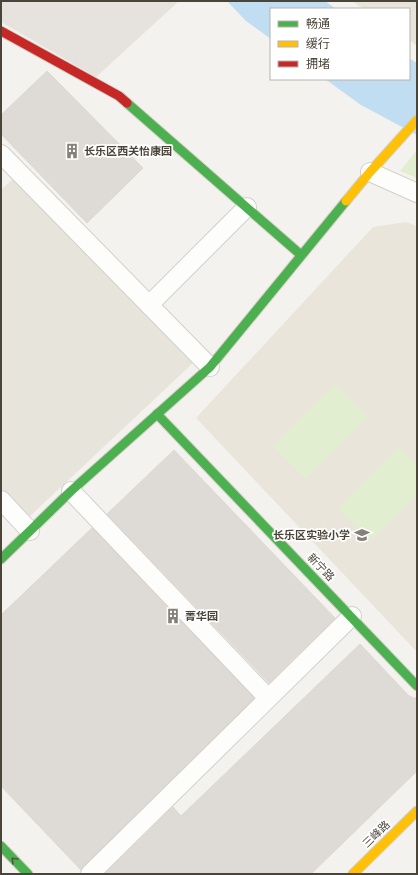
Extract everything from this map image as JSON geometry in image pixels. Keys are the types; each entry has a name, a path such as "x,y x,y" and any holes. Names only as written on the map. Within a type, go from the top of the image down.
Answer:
{"street":[{"path":"1,31 119,96 302,255"},
{"path":"1,559 71,491 210,367 370,172 417,120"},
{"path":"1,154 210,367"},
{"path":"370,172 417,193"},
{"path":"149,305 247,207"},
{"name":"新宁路","path":"157,414 352,616 417,686"},
{"path":"71,491 268,698"},
{"path":"1,500 30,531"},
{"path":"90,874 352,616"},
{"name":"三峰路","path":"353,874 417,811"},
{"path":"1,846 28,874"}],"shaded area":[{"path":"1,1 179,1 96,77 1,22"},
{"path":"352,1 417,1 417,46 410,41 410,8 362,8"},
{"path":"17,175 194,362 29,517 1,488 1,190"},
{"name":"长乐区实验小学","path":"406,222 417,226 417,652 196,418 373,227"}],"green space":[{"path":"417,150 417,178 400,171"},
{"path":"335,384 368,417 306,479 273,446"},
{"path":"399,447 417,465 417,495 370,541 338,508"}],"water":[{"path":"227,1 325,1 335,8 270,8 270,38 246,21"},
{"path":"410,59 417,63 417,135 361,105 326,80 410,80"}],"building":[{"name":"长乐区西关怡康园","path":"47,71 143,168 87,223 1,134 1,115"},
{"path":"174,450 335,618 269,683 107,514"},
{"path":"92,528 254,698 81,870 1,786 1,615"},
{"path":"360,644 408,695 413,698 417,698 417,771 311,874 105,874 173,807 181,816"}],"traffic: fast":[{"path":"127,103 301,255"},
{"path":"1,559 71,491 210,367 346,201"},
{"path":"157,414 417,686"},
{"path":"1,846 28,874"}],"traffic: slow":[{"path":"346,201 417,120"},
{"path":"353,874 417,811"}],"traffic: jam":[{"path":"1,31 119,96 127,103"}],"place":[{"name":"长乐区西关怡康园","path":"72,151"},
{"name":"长乐区实验小学","path":"362,535"},
{"name":"菁华园","path":"173,616"}]}
